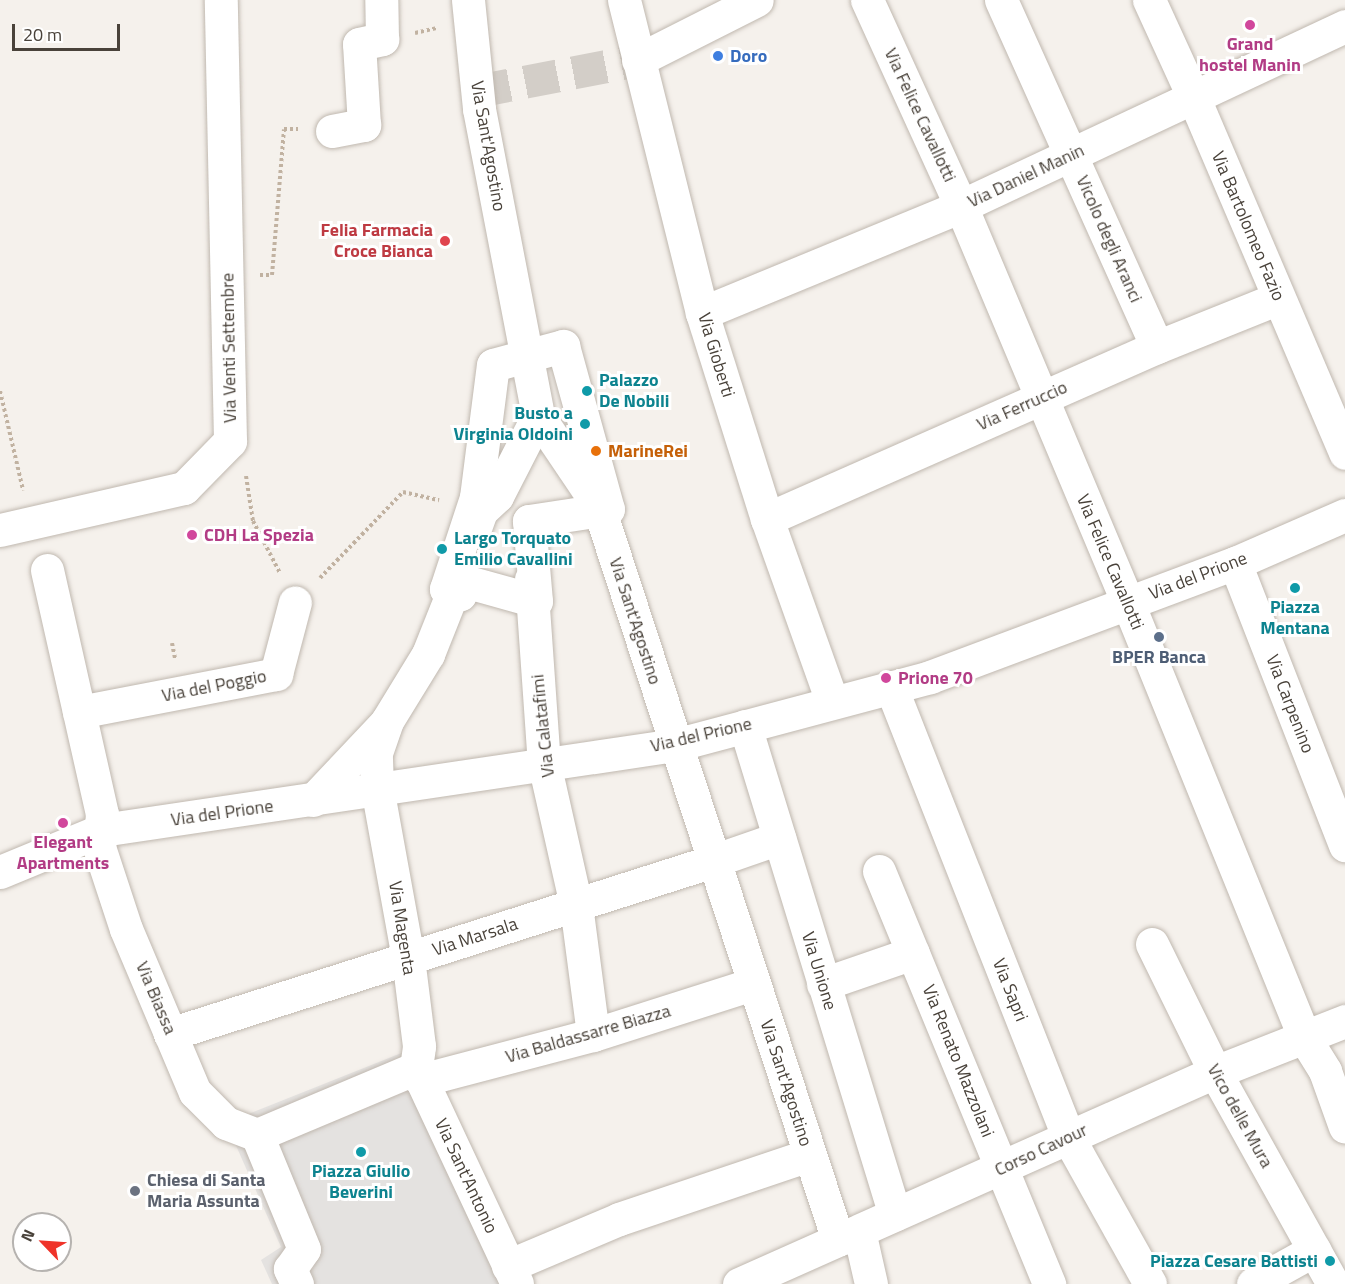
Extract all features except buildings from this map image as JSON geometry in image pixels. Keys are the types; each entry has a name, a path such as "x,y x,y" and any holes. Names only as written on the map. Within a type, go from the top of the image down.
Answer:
{"street":[{"name":"Via Venti Settembre","path":"0,530 184,488 230,441 220,0"},
{"path":"332,131 364,125 359,44 382,39 381,0"},
{"name":"Via Gioberti","path":"624,0 702,313 767,519 832,702"},
{"path":"638,60 757,0"},
{"name":"Via Felice Cavallotti","path":"867,0 962,206 1128,603 1304,1038 1324,1071 1345,1127"},
{"name":"Vicolo degli Aranci","path":"1001,0 1157,347"},
{"name":"Via Bartolomeo Fazio","path":"1149,0 1193,96 1345,453"},
{"name":"Via Sant'Agostino","path":"469,11 479,109 538,416 600,511 810,1155 871,1284"},
{"name":"Via Daniel Manin","path":"702,313 962,206 1345,26"},
{"name":"Via Ferruccio","path":"767,519 1157,347 1279,298"},
{"path":"454,592 460,594 464,581 536,601 529,521 608,509 563,346 493,365 485,502"},
{"path":"313,800 387,721 428,654 454,592 485,502 538,416"},
{"name":"Via Calatafimi","path":"485,502 528,531 544,763 576,905 593,1035"},
{"name":"Via del Prione","path":"0,872 102,830 675,745 930,677 1235,563 1345,515"},
{"name":"Via Carpenino","path":"1235,563 1345,845"},
{"name":"Via Biassa","path":"47,570 102,814 99,847 126,928 195,1092 226,1123 257,1135"},
{"name":"Via del Poggio","path":"79,712 276,674 295,602"},
{"name":"Via Sapri","path":"891,687 1068,1137 1150,1284"},
{"name":"Via Magenta","path":"387,721 376,753 377,788 408,958 418,1046 418,1074"},
{"name":"Via Unione","path":"745,726 895,1215"},
{"name":"Via Marsala","path":"170,1034 779,838"},
{"name":"Via Renato Mazzolani","path":"879,871 1049,1284"},
{"name":"Vico delle Mura","path":"1152,944 1215,1072 1333,1284"},
{"path":"823,984 913,953"},
{"name":"Via Baldassarre Biazza","path":"257,1135 418,1074 593,1035 753,984"},
{"name":"Corso Cavour","path":"739,1284 1215,1072 1345,1021"},
{"name":"Via Sant'Antonio","path":"418,1074 513,1275"},
{"path":"257,1135 304,1249 290,1269 297,1284"},
{"path":"513,1275 620,1220 810,1155"},
{"path":"1254,1284 1314,1250"}],"path":[{"path":"382,39 469,11"},
{"path":"272,275 284,129"},
{"path":"0,391 26,501"},
{"path":"244,466 253,520 295,602 403,492 485,502"}],"shaded area":[{"name":"Piazza Giulio Beverini","path":"419,1046 529,1284 272,1284 261,1260 281,1247 226,1123"}],"tunnel":[{"path":"477,91 638,60"}],"place":[{"name":"Grand hostel Manin","path":"1250,25"},
{"name":"Doro","path":"718,56"},
{"name":"Felia Farmacia Croce Bianca","path":"445,241"},
{"name":"Palazzo De Nobili","path":"587,391"},
{"name":"Busto a Virginia Oldoini","path":"585,424"},
{"name":"MarineRei","path":"596,451"},
{"name":"CDH La Spezia","path":"192,535"},
{"name":"Largo Torquato Emilio Cavallini","path":"442,549"},
{"name":"Piazza Mentana","path":"1295,588"},
{"name":"BPER Banca","path":"1159,637"},
{"name":"Prione 70","path":"886,678"},
{"name":"Elegant Apartments","path":"63,823"},
{"name":"Piazza Giulio Beverini","path":"361,1152"},
{"name":"Chiesa di Santa Maria Assunta","path":"135,1191"},
{"name":"Piazza Cesare Battisti","path":"1330,1261"}]}
